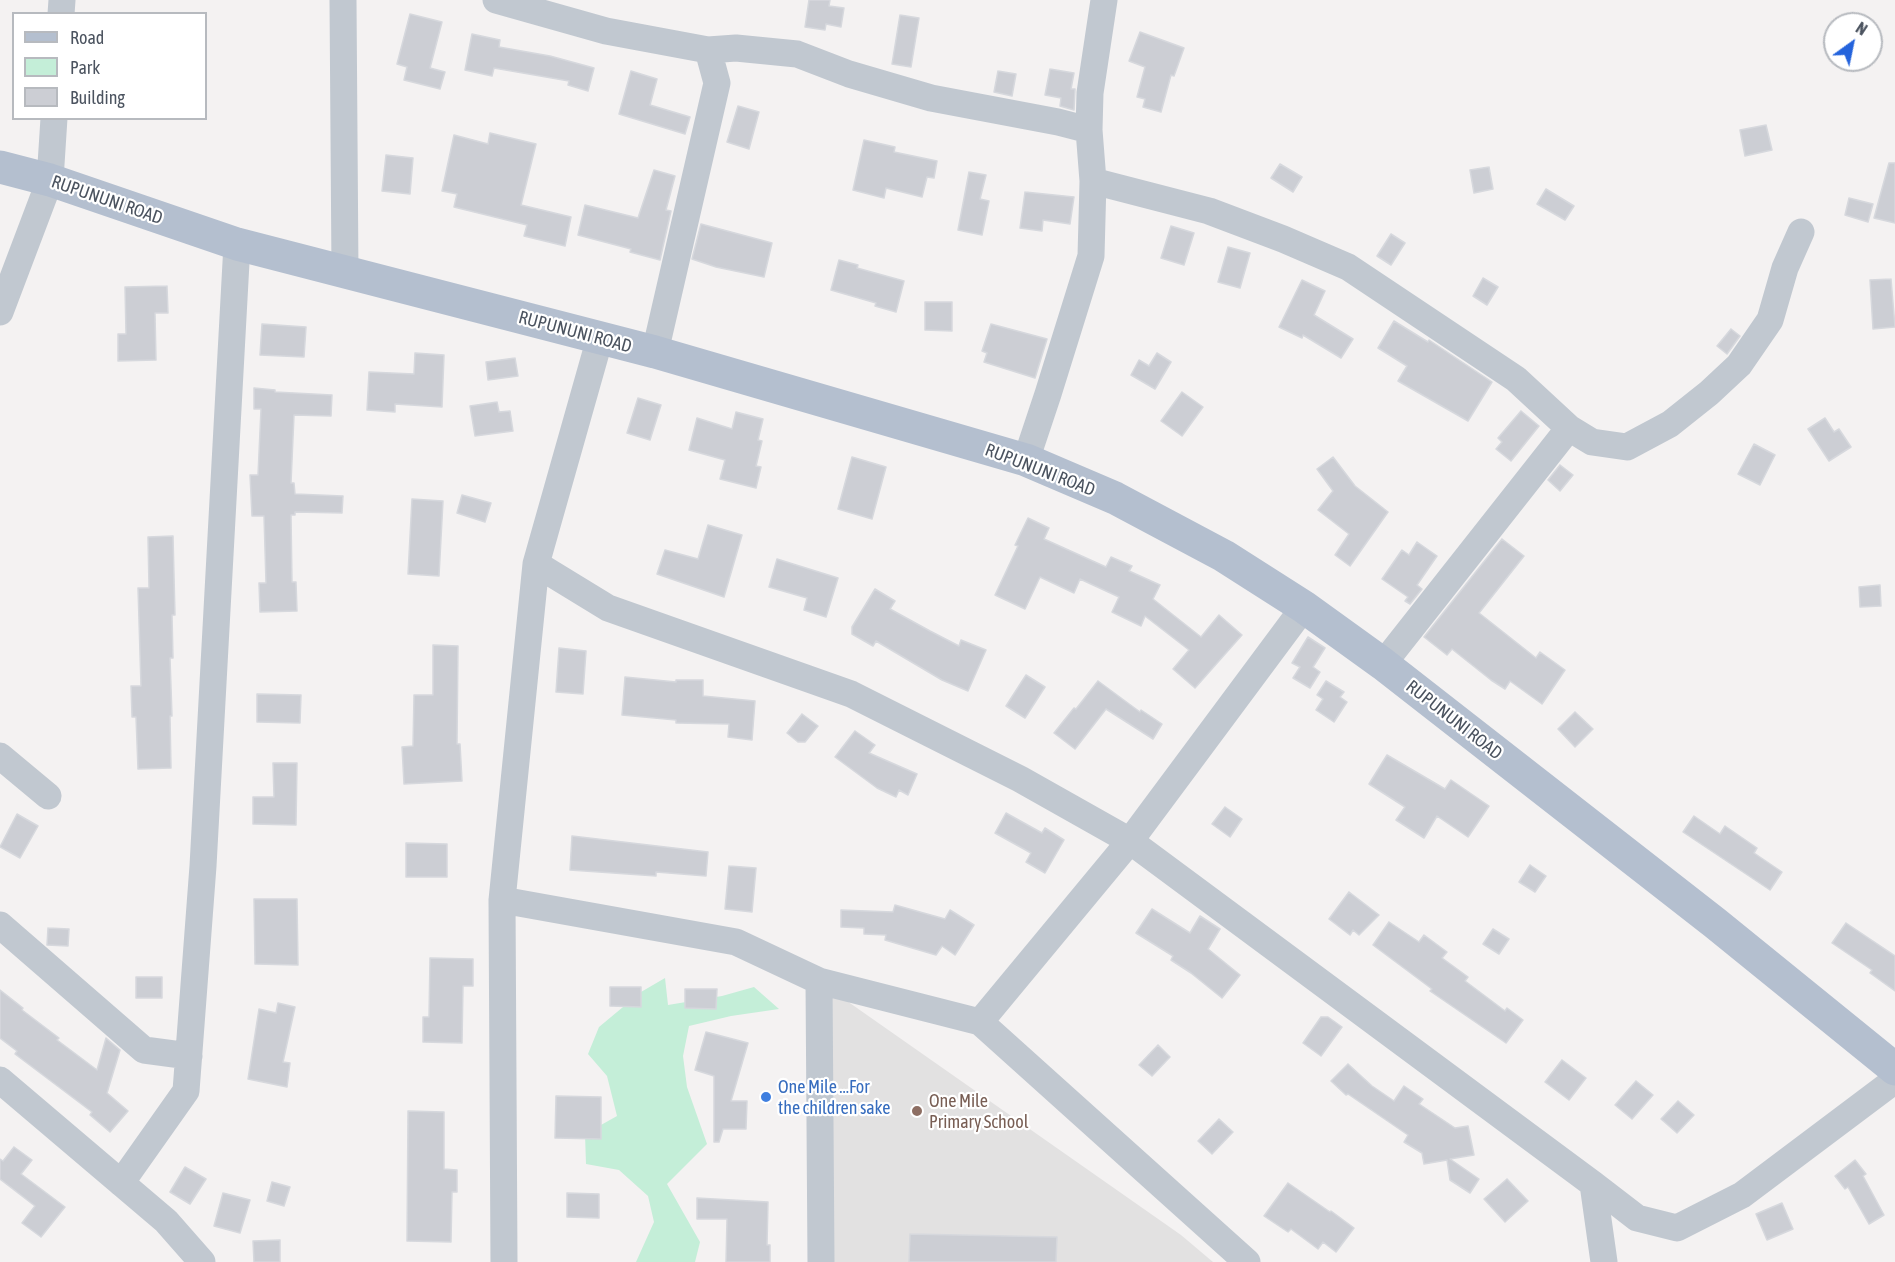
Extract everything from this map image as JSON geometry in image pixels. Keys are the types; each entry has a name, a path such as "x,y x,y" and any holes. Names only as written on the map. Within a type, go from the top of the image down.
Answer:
{"main road":[{"name":"RUPUNUNI ROAD","path":"0,167 50,180 237,244 655,352 1026,460 1115,498 1224,556 1304,607 1383,664 1715,923 1895,1069"}],"street":[{"path":"343,0 345,272"},
{"path":"496,0 606,31 708,50 736,48 797,54 849,74 931,98 1089,130"},
{"path":"1026,460 1091,256 1093,181 1089,130 1090,93 1104,0"},
{"path":"655,352 717,83 708,50"},
{"path":"0,312 50,180 54,120"},
{"path":"1093,181 1209,212 1283,239 1348,267 1516,379 1569,428 1592,442 1627,447 1670,424 1739,365 1770,320 1785,268 1801,232"},
{"path":"121,1183 186,1091 204,854 237,244"},
{"path":"504,1262 502,900 536,564 600,338"},
{"path":"1383,664 1569,428"},
{"path":"536,564 608,608 851,694 1020,778 1130,841 1636,1218 1677,1228 1742,1195 1895,1080"},
{"path":"980,1022 1130,841 1304,607"},
{"path":"0,756 48,796"},
{"path":"502,900 736,942 819,981 980,1022 1247,1262"},
{"path":"0,925 144,1050 189,1056"},
{"path":"819,981 821,1262"},
{"path":"0,1080 166,1221 202,1262"},
{"path":"1593,1184 1604,1262"}],"shaded area":[{"name":"One Mile Primary School","path":"827,987 1181,1235 1213,1262 833,1262"}],"green space":[{"path":"665,978 668,1005 722,996 754,987 779,1009 731,1016 689,1026 683,1056 687,1087 707,1144 667,1184 700,1242 695,1262 636,1262 654,1222 648,1196 619,1170 586,1164 585,1134 617,1116 607,1076 588,1054 599,1027 641,992"}],"building":[{"path":"809,0 830,0 829,6 844,8 841,27 826,24 825,30 805,27"},
{"path":"410,14 442,22 430,68 445,72 440,89 404,80 407,67 397,64"},
{"path":"900,15 919,18 911,67 892,64"},
{"path":"1140,32 1184,48 1174,76 1171,75 1161,112 1143,107 1145,99 1137,97 1145,67 1129,61"},
{"path":"472,34 500,40 499,47 550,56 594,68 588,91 568,85 569,81 494,68 492,76 465,70"},
{"path":"1050,69 1074,73 1071,89 1075,89 1074,110 1060,106 1061,98 1045,95"},
{"path":"631,71 657,79 650,105 690,117 685,134 619,114"},
{"path":"998,71 1016,74 1012,96 994,92"},
{"path":"738,106 759,112 749,149 727,142"},
{"path":"1766,125 1772,150 1745,156 1740,130"},
{"path":"490,133 536,144 521,205 571,217 565,246 524,236 527,225 454,207 457,194 442,191 454,135 488,144"},
{"path":"864,140 895,147 894,152 937,161 934,178 927,177 922,197 886,188 884,198 853,190"},
{"path":"386,155 413,158 410,194 382,191"},
{"path":"1889,163 1895,163 1895,223 1874,218"},
{"path":"1280,164 1302,177 1293,192 1271,178"},
{"path":"1489,167 1493,189 1474,193 1470,170"},
{"path":"654,170 675,176 666,210 671,211 660,260 630,252 631,249 578,235 585,205 638,218"},
{"path":"969,172 986,175 980,199 989,201 982,235 958,230"},
{"path":"1546,189 1574,206 1565,220 1537,204"},
{"path":"1025,192 1074,197 1070,224 1043,220 1042,231 1020,228"},
{"path":"1849,198 1873,204 1868,222 1845,215"},
{"path":"701,224 772,243 764,277 716,267 692,259"},
{"path":"1171,226 1194,233 1184,265 1161,258"},
{"path":"1391,234 1405,243 1391,265 1377,256"},
{"path":"1228,247 1250,253 1240,288 1218,282"},
{"path":"839,260 858,265 857,268 904,281 896,312 875,306 876,303 831,290"},
{"path":"1483,278 1498,287 1487,305 1473,296"},
{"path":"1891,279 1895,327 1873,329 1870,280"},
{"path":"1302,280 1325,291 1314,315 1353,339 1341,358 1303,335 1302,338 1279,327"},
{"path":"167,286 168,313 155,313 156,360 118,361 118,334 126,334 125,287"},
{"path":"925,302 952,302 952,331 925,330"},
{"path":"1394,321 1428,342 1429,340 1492,382 1468,421 1398,381 1407,366 1378,348"},
{"path":"262,324 306,327 304,357 260,355"},
{"path":"991,324 1047,339 1035,378 984,362 987,353 982,351"},
{"path":"1731,329 1740,336 1727,354 1717,346"},
{"path":"415,353 444,355 442,407 395,404 395,412 367,410 369,372 414,374"},
{"path":"1157,353 1171,362 1155,389 1131,375 1139,360 1149,366"},
{"path":"515,358 518,376 488,380 486,362"},
{"path":"254,388 275,390 275,392 332,395 331,416 294,415 291,483 294,483 295,494 343,496 342,513 295,512 295,515 291,515 292,582 296,582 297,611 260,612 259,583 266,583 264,516 252,516 250,475 258,475 261,409 254,409"},
{"path":"1182,392 1203,407 1182,436 1161,421"},
{"path":"638,398 661,405 650,440 627,433"},
{"path":"497,402 499,412 510,411 513,431 475,436 470,406"},
{"path":"1521,411 1539,426 1511,461 1496,449 1502,442 1498,438"},
{"path":"736,412 763,419 758,440 762,441 756,466 761,467 756,488 720,479 725,460 689,450 697,418 732,429"},
{"path":"1825,418 1834,432 1839,429 1851,447 1829,461 1808,429"},
{"path":"1754,444 1775,455 1760,485 1738,474"},
{"path":"852,457 886,467 872,519 838,509"},
{"path":"1333,457 1355,486 1388,512 1350,566 1335,555 1349,534 1318,510 1333,491 1317,469"},
{"path":"1560,465 1573,475 1560,491 1548,480"},
{"path":"462,495 491,503 485,522 457,513"},
{"path":"412,499 443,501 439,576 408,574"},
{"path":"1028,518 1049,528 1044,539 1106,567 1111,557 1132,566 1129,571 1160,585 1153,599 1201,637 1219,615 1242,635 1195,688 1173,669 1189,650 1145,616 1141,626 1112,612 1119,597 1080,579 1074,593 1040,577 1025,609 995,595 1018,546 1015,545"},
{"path":"708,525 742,535 724,597 657,574 665,550 698,559"},
{"path":"173,536 175,615 172,615 173,658 170,658 171,768 138,769 136,717 132,717 131,686 141,686 138,588 149,588 148,537"},
{"path":"1502,539 1524,556 1479,613 1536,658 1540,652 1565,670 1542,704 1510,681 1505,689 1452,649 1447,655 1424,637"},
{"path":"1417,542 1437,556 1417,585 1422,589 1410,604 1405,601 1408,597 1382,579 1402,550 1409,555"},
{"path":"777,559 838,578 826,617 804,610 807,598 769,587"},
{"path":"1880,585 1881,606 1860,607 1859,587"},
{"path":"875,589 895,601 890,609 930,631 959,646 961,640 986,650 968,691 942,680 876,641 873,646 852,634 852,627"},
{"path":"1308,637 1325,648 1313,667 1320,672 1310,688 1293,678 1300,667 1292,663"},
{"path":"433,645 458,646 457,744 460,744 462,781 404,784 402,747 413,746 414,695 433,695"},
{"path":"559,648 586,651 583,694 556,692"},
{"path":"1026,675 1045,687 1025,718 1006,706"},
{"path":"625,677 676,682 676,680 703,680 703,696 755,701 752,740 728,737 729,724 676,723 676,720 622,715"},
{"path":"1098,681 1140,712 1141,710 1162,724 1153,739 1106,709 1075,749 1054,733"},
{"path":"1326,681 1344,692 1340,697 1347,702 1334,722 1316,710 1323,699 1317,695"},
{"path":"257,694 301,695 300,723 257,722"},
{"path":"1575,712 1593,729 1575,747 1558,729"},
{"path":"802,714 818,726 805,742 798,742 787,733"},
{"path":"855,731 875,745 869,753 917,774 908,795 899,790 896,797 877,788 835,757"},
{"path":"1387,755 1445,789 1451,780 1489,806 1468,837 1437,816 1424,838 1396,820 1405,807 1369,784"},
{"path":"273,763 297,763 296,825 253,824 253,797 274,797"},
{"path":"1225,807 1242,819 1230,837 1212,824"},
{"path":"1006,813 1042,833 1045,828 1064,840 1045,873 1026,862 1031,853 995,833"},
{"path":"17,814 38,826 20,858 0,847"},
{"path":"1694,816 1720,834 1725,826 1757,848 1754,853 1782,872 1770,890 1683,832"},
{"path":"572,836 708,852 706,876 656,872 656,876 570,870"},
{"path":"406,843 447,844 447,877 406,877"},
{"path":"1530,865 1546,876 1535,892 1519,882"},
{"path":"729,866 756,868 752,912 725,909"},
{"path":"1349,892 1379,915 1359,935 1353,930 1350,935 1329,919"},
{"path":"254,899 297,899 298,965 255,964"},
{"path":"895,905 945,919 950,910 974,925 955,955 942,946 936,955 885,940 886,935 864,934 864,928 841,927 841,910 893,912"},
{"path":"1152,909 1190,933 1200,916 1220,929 1208,949 1240,975 1222,998 1171,960 1173,956 1136,933"},
{"path":"1389,922 1419,942 1424,935 1447,952 1442,958 1468,977 1465,981 1505,1011 1507,1008 1523,1020 1506,1043 1430,991 1432,989 1373,945"},
{"path":"1846,923 1895,956 1895,991 1870,973 1872,970 1832,943"},
{"path":"48,928 69,929 68,946 47,945"},
{"path":"1493,929 1509,939 1499,954 1483,944"},
{"path":"430,958 473,959 473,986 463,986 462,1043 423,1042 423,1017 429,1017"},
{"path":"136,977 162,977 162,998 136,998"},
{"path":"610,987 641,987 641,1007 610,1006"},
{"path":"685,989 717,989 716,1009 685,1008"},
{"path":"0,990 59,1038 57,1040 97,1070 106,1038 120,1050 107,1093 128,1111 110,1132 90,1115 92,1112 15,1054 17,1051 0,1038"},
{"path":"278,1003 295,1007 283,1062 290,1063 287,1087 248,1079 259,1009 276,1013"},
{"path":"1321,1017 1328,1017 1342,1027 1321,1056 1303,1043"},
{"path":"706,1032 748,1043 731,1101 747,1101 746,1129 723,1129 719,1142 714,1142 714,1076 695,1070"},
{"path":"1158,1045 1170,1057 1152,1076 1139,1065"},
{"path":"1562,1060 1586,1078 1569,1100 1545,1082"},
{"path":"1348,1064 1372,1086 1394,1101 1404,1086 1423,1099 1419,1104 1455,1128 1468,1126 1474,1155 1450,1159 1479,1179 1470,1193 1450,1180 1447,1160 1424,1164 1422,1153 1404,1142 1408,1135 1348,1094 1346,1095 1331,1081"},
{"path":"1636,1081 1653,1095 1632,1119 1615,1105"},
{"path":"556,1096 601,1097 601,1139 555,1138"},
{"path":"1678,1101 1694,1115 1677,1133 1661,1119"},
{"path":"408,1111 444,1112 444,1169 457,1170 457,1192 452,1192 451,1242 407,1241"},
{"path":"1219,1119 1233,1132 1212,1154 1198,1141"},
{"path":"14,1147 32,1160 21,1174 65,1207 41,1237 22,1223 35,1206 0,1179 0,1159 3,1161"},
{"path":"1855,1160 1866,1174 1863,1176 1884,1215 1869,1224 1848,1187 1845,1189 1835,1176"},
{"path":"185,1167 206,1179 190,1204 170,1192"},
{"path":"1507,1179 1528,1201 1505,1222 1484,1199"},
{"path":"272,1182 290,1187 284,1206 267,1201"},
{"path":"1288,1183 1354,1228 1336,1252 1323,1242 1318,1249 1291,1229 1288,1232 1264,1216"},
{"path":"223,1193 250,1200 240,1233 214,1226"},
{"path":"567,1193 599,1194 599,1218 567,1217"},
{"path":"697,1198 768,1202 767,1245 770,1245 770,1262 726,1262 727,1219 697,1219"},
{"path":"1782,1203 1793,1229 1767,1240 1756,1214"},
{"path":"910,1234 1057,1237 1056,1262 909,1262"},
{"path":"280,1240 280,1262 254,1262 253,1241"}],"place":[{"name":"One Mile ...For the children sake","path":"766,1097"},
{"name":"One Mile Primary School","path":"917,1111"}]}
